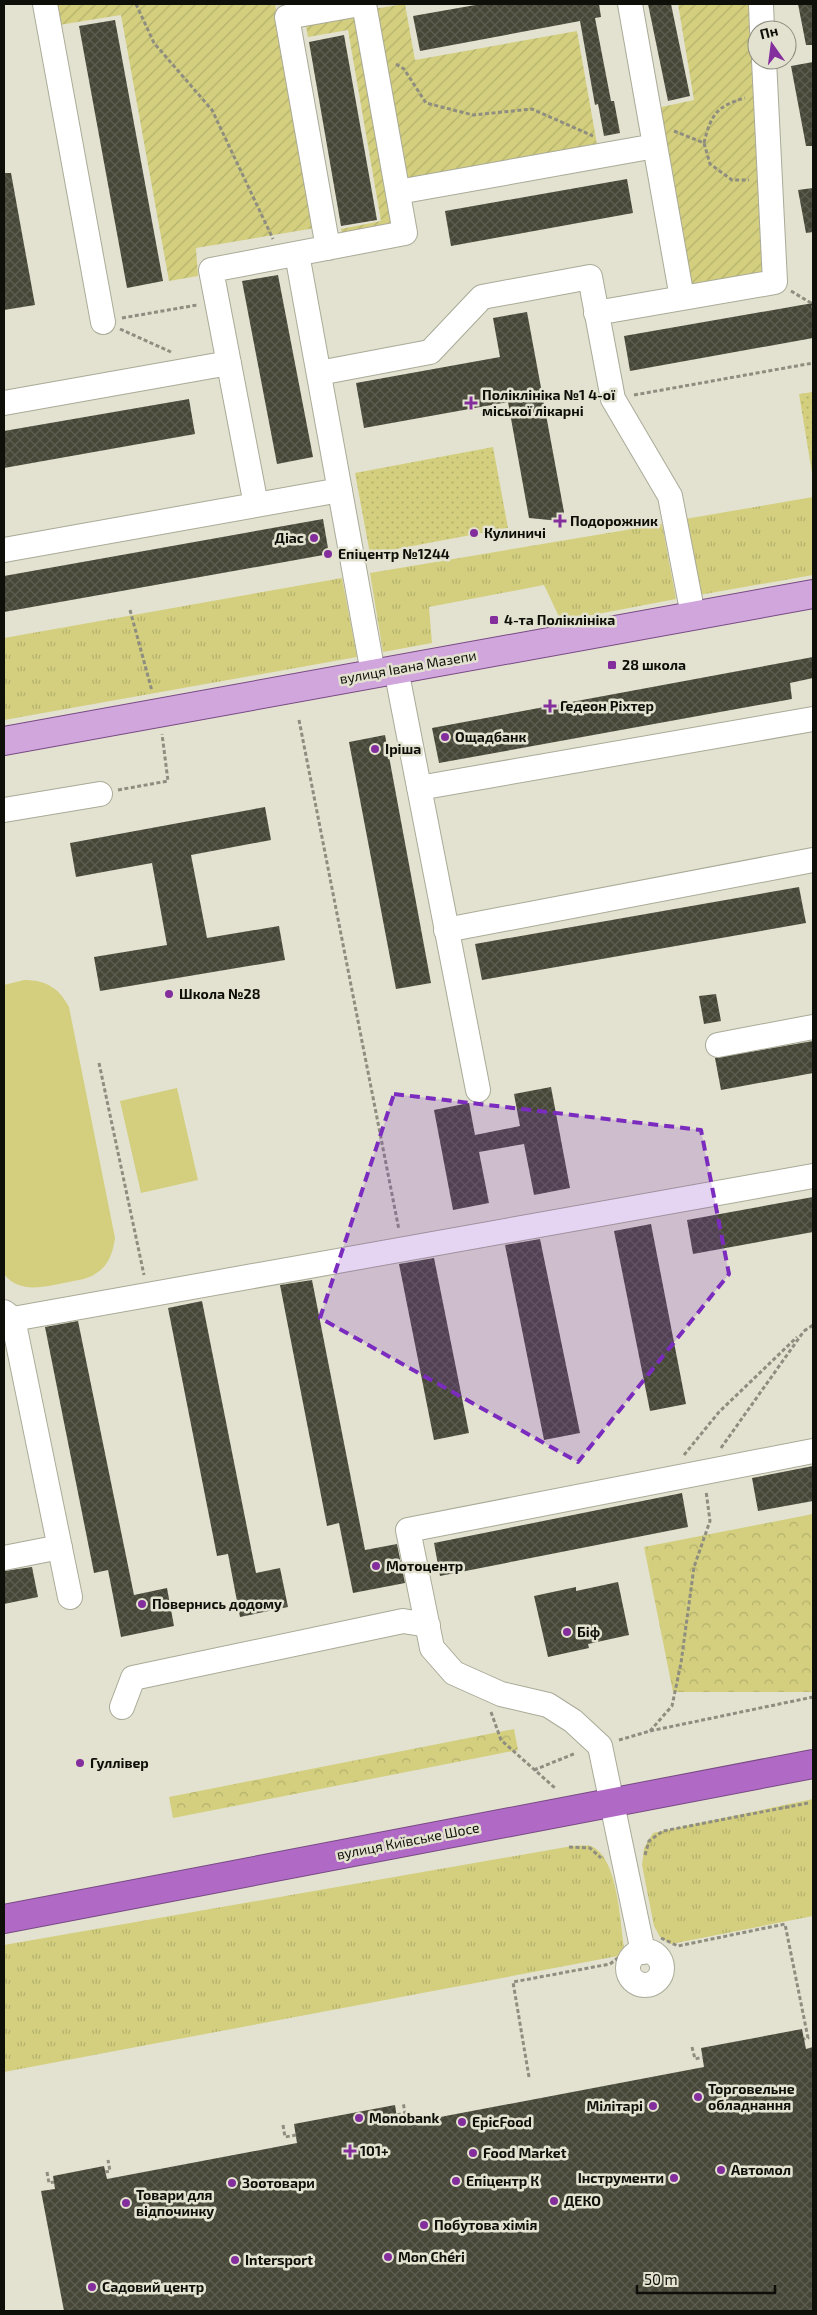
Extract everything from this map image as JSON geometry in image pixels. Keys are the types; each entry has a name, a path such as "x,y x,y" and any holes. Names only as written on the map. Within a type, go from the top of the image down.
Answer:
{"highway":[{"name":"вулиця Київське Шосе","path":"4,1919 813,1764"}],"main road":[{"name":"вулиця Івана Мазепи","path":"4,741 813,594"}],"lane":[{"path":"45,4 103,322"},
{"path":"328,248 287,17 325,7 360,4"},
{"path":"256,505 211,270 405,233 364,4"},
{"path":"630,4 682,298"},
{"path":"761,4 762,20"},
{"path":"596,314 775,282 764,70"},
{"path":"398,192 656,146"},
{"path":"290,255 319,373 340,490 385,671 418,788 478,1090"},
{"path":"319,373 430,352 482,297 590,277 613,399 670,496 693,615"},
{"path":"4,403 229,364"},
{"path":"4,550 340,490"},
{"path":"418,788 813,719"},
{"path":"4,810 100,794"},
{"path":"446,930 813,860"},
{"path":"718,1045 813,1028"},
{"path":"70,1597 8,1316 148,1295 813,1176"},
{"path":"641,1945 610,1802 600,1746 578,1714 550,1696 524,1701 454,1674 432,1648 408,1530 813,1451"},
{"path":"4,1558 60,1547"},
{"path":"122,1707 133,1678 403,1621 428,1625"}],"path":[{"path":"136,4 154,43 212,110 290,255"},
{"path":"372,46 404,69 426,103 473,115 532,110 607,142 623,152"},
{"path":"765,92 726,103 709,122 704,142 710,164 732,180 770,181"},
{"path":"651,120 685,137 704,142"},
{"path":"775,282 811,303 813,307"},
{"path":"103,322 217,301"},
{"path":"613,399 813,363"},
{"path":"100,794 168,781 158,713 130,610"},
{"path":"299,720 403,1249"},
{"path":"99,1063 148,1295"},
{"path":"666,1480 719,1412 804,1331 813,1325"},
{"path":"650,1731 672,1706 681,1663 694,1567 710,1521 704,1472 804,1331"},
{"path":"483,1686 501,1740 554,1788"},
{"path":"618,1740 650,1731 813,1698"},
{"path":"534,1770 579,1752"},
{"path":"644,1860 649,1841 664,1831 808,1803"},
{"path":"569,1847 590,1848 604,1862"},
{"path":"529,2077 513,1982 610,1964 623,1954 641,1945 664,1941 678,1946 785,1924 808,2038 804,2039"},
{"path":"692,2047 694,2059 702,2057"},
{"path":"397,2115 405,2113 403,2102"},
{"path":"283,2125 285,2137 296,2135"},
{"path":"105,2172 110,2171 108,2160"},
{"path":"47,2172 49,2183 54,2182"}],"highlighted area":[{"path":"394,1094 701,1130 729,1274 578,1462 320,1318"}],"green space":[{"path":"55,4 275,4 315,228 196,248 198,276 169,281 121,15 59,25"},
{"path":"405,4 415,60 577,31 598,150 404,184 373,9"},
{"path":"678,4 752,4 753,20 747,20 747,70 756,70 767,274 689,287 657,108 694,100"},
{"path":"358,10 397,230 343,240 341,229 381,221 348,30 308,37 305,20"},
{"path":"813,392 813,473 812,473 799,394"},
{"path":"493,447 508,528 370,554 355,473"},
{"path":"813,497 813,575 699,595 685,519"},
{"path":"662,524 676,599 561,621 544,585 429,607 432,643 383,652 370,573"},
{"path":"342,578 357,657 4,720 4,638"},
{"path":"32,980 51,986 61,995 69,1007 115,1238 107,1263 100,1271 83,1279 43,1287 18,1285 10,1281 4,1274 4,985"},
{"path":"177,1088 198,1180 141,1193 120,1101"},
{"path":"813,1514 813,1692 673,1692 644,1547"},
{"path":"514,1729 518,1750 173,1818 169,1797"},
{"path":"813,1799 813,1916 671,1944 660,1937 654,1926 642,1865 644,1848 653,1833"},
{"path":"572,1846 591,1846 600,1852 607,1863 616,1891 624,1947 624,1950 618,1956 4,2072 4,1945"}],"building":[{"path":"481,4 599,4 601,17 595,18 611,101 614,101 620,133 604,136 598,104 595,105 580,21 420,51 413,16"},
{"path":"648,4 671,4 690,96 668,101"},
{"path":"798,4 813,4 813,45 806,45"},
{"path":"115,20 163,281 127,288 79,26"},
{"path":"344,35 377,220 341,226 309,42"},
{"path":"813,62 813,146 806,146 792,70 797,70 797,65"},
{"path":"4,173 11,173 35,305 4,310"},
{"path":"627,179 633,213 451,246 445,211"},
{"path":"813,188 813,232 806,233 798,190"},
{"path":"278,275 313,457 277,464 242,281"},
{"path":"813,303 813,338 630,371 624,336"},
{"path":"527,312 564,512 560,521 529,518 508,402 364,428 356,383 500,357 493,318"},
{"path":"189,399 195,434 4,468 4,431"},
{"path":"323,519 329,554 4,612 4,576"},
{"path":"813,657 813,678 790,683 792,699 439,763 432,728"},
{"path":"385,735 431,983 396,989 349,742"},
{"path":"265,807 271,840 191,855 207,938 279,926 285,960 100,991 94,957 167,945 152,863 76,877 70,843"},
{"path":"799,887 806,923 482,980 475,944"},
{"path":"716,994 721,1021 704,1024 699,996"},
{"path":"813,1041 813,1073 721,1090 715,1058"},
{"path":"551,1087 570,1188 534,1195 524,1144 479,1152 489,1203 453,1210 434,1110 469,1103 475,1135 520,1126 514,1094"},
{"path":"813,1197 813,1232 693,1254 687,1220"},
{"path":"651,1224 686,1404 650,1411 614,1231"},
{"path":"540,1239 580,1433 544,1440 505,1245"},
{"path":"434,1258 469,1433 434,1440 399,1264"},
{"path":"312,1280 365,1550 397,1544 405,1583 353,1593 339,1523 327,1526 280,1285"},
{"path":"202,1301 256,1573 280,1568 288,1607 240,1617 228,1554 217,1556 168,1308"},
{"path":"78,1321 134,1595 167,1588 174,1626 121,1637 108,1570 94,1573 45,1327"},
{"path":"813,1466 813,1501 758,1511 752,1478"},
{"path":"682,1493 688,1527 440,1576 434,1543"},
{"path":"32,1567 38,1597 4,1604 4,1571"},
{"path":"618,1582 629,1635 588,1644 589,1648 548,1657 534,1596 576,1587 576,1591"},
{"name":"Епіцентр К","path":"802,2029 806,2049 813,2047 813,2311 64,2311 41,2191 55,2189 53,2176 104,2166 107,2179 297,2143 294,2124 395,2105 398,2125 704,2067 701,2048"}],"place":[{"name":"Поліклініка №1 4-ої міської лікарні","path":"471,403"},
{"name":"Подорожник","path":"560,521"},
{"name":"Кулиничі","path":"474,533"},
{"name":"Діас","path":"314,538"},
{"name":"Епіцентр №1244","path":"328,554"},
{"name":"4-та Поліклініка","path":"494,620"},
{"name":"28 школа","path":"612,665"},
{"name":"Гедеон Ріхтер","path":"550,706"},
{"name":"Ощадбанк","path":"445,737"},
{"name":"Іріша","path":"375,749"},
{"name":"Школа №28","path":"169,994"},
{"name":"Мотоцентр","path":"376,1566"},
{"name":"Повернись додому","path":"142,1604"},
{"name":"Біф","path":"567,1632"},
{"name":"Гуллівер","path":"80,1763"},
{"name":"Торговельне обладнання","path":"698,2097"},
{"name":"Мілітарі","path":"653,2106"},
{"name":"Monobank","path":"359,2118"},
{"name":"EpicFood","path":"462,2122"},
{"name":"101+","path":"350,2151"},
{"name":"Food Market","path":"473,2153"},
{"name":"Автомол","path":"721,2170"},
{"name":"Інструменти","path":"674,2178"},
{"name":"Епіцентр К","path":"456,2181"},
{"name":"Зоотовари","path":"232,2183"},
{"name":"ДЕКО","path":"554,2201"},
{"name":"Товари для відпочинку","path":"126,2203"},
{"name":"Побутова хімія","path":"424,2225"},
{"name":"Mon Chéri","path":"388,2257"},
{"name":"Intersport","path":"235,2260"},
{"name":"Садовий центр","path":"92,2287"}]}
